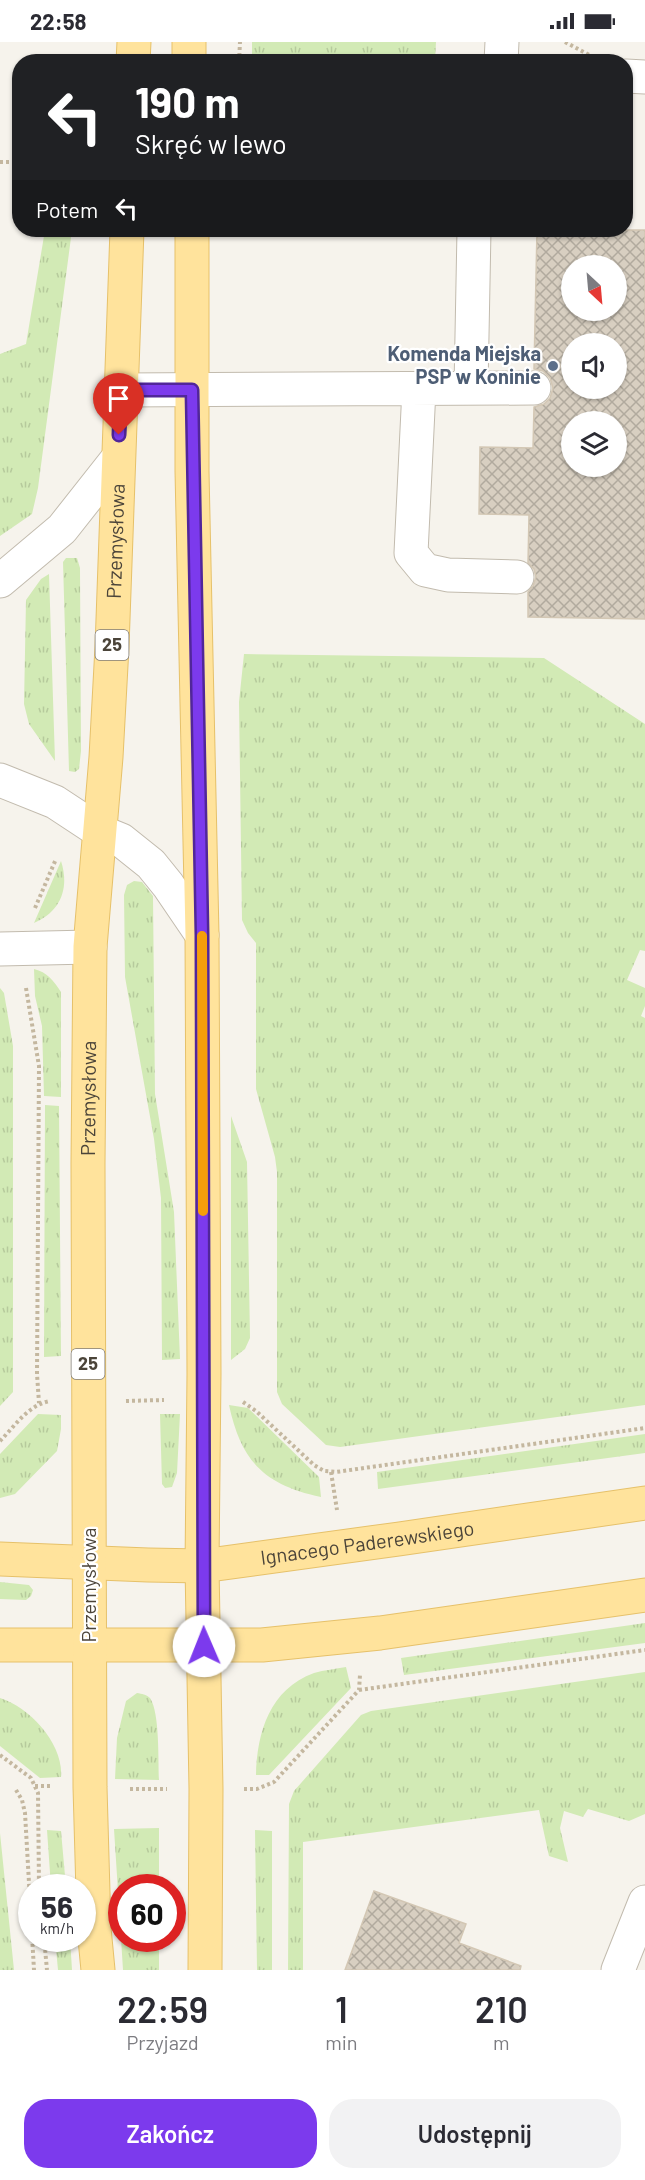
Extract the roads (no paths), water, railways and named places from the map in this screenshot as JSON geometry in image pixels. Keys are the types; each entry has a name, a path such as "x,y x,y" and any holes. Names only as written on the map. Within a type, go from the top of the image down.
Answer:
{"main road":[{"name":"Przemysłowa","path":"98,1970 94,1928 90,1787 88,1164 90,947 86,822 106,757 127,237"},
{"path":"192,237 192,390 202,935 204,1400 202,1566 206,1789 205,1970"},
{"name":"Ignacego Paderewskiego","path":"0,1559 202,1566 645,1503"},
{"path":"0,1645 262,1645 355,1636 645,1595"}],"street":[{"path":"471,388 474,237"},
{"path":"121,390 534,388"},
{"path":"419,389 411,553 425,570 448,575 517,578"},
{"path":"0,582 62,529 118,458"},
{"path":"0,780 55,802 86,822 121,840 150,864 168,885 202,935"},
{"path":"12,948 90,947"},
{"path":"618,1970 645,1902"}],"place":[{"name":"Komenda Miejska PSP w Koninie","path":"553,366"}]}
